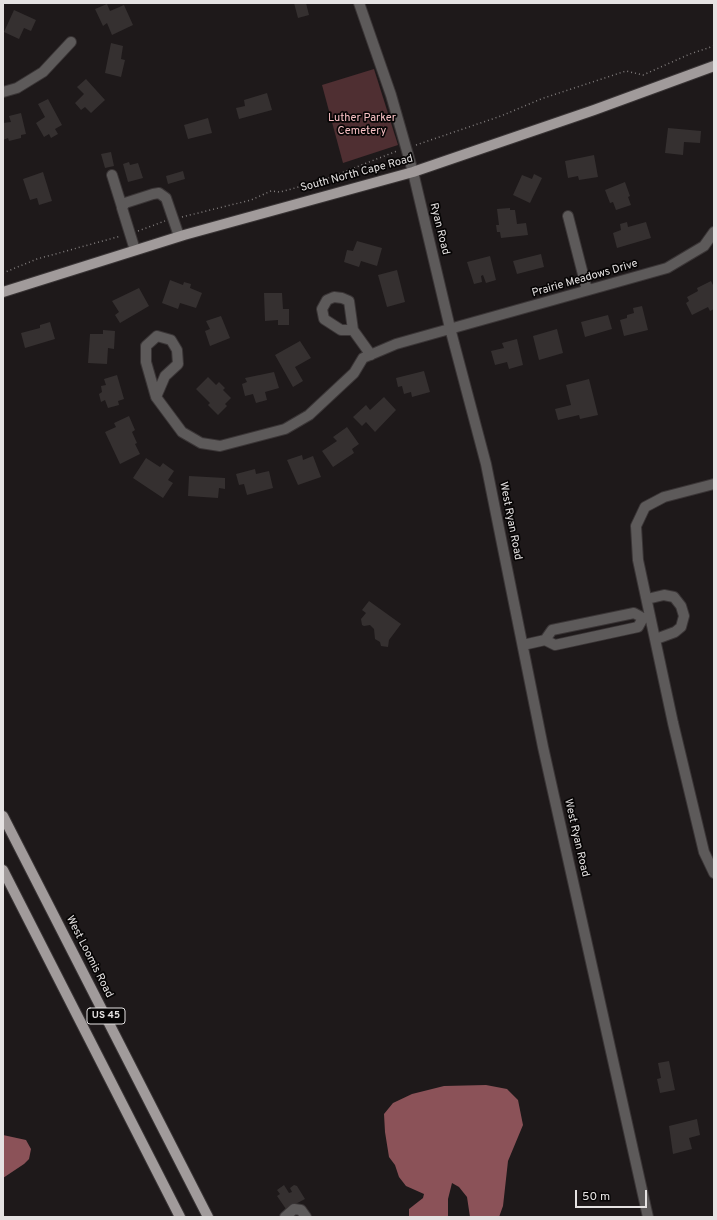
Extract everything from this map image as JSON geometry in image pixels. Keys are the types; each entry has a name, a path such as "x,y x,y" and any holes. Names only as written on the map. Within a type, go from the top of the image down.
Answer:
{"main road":[{"name":"South North Cape Road","path":"3,292 179,236 413,172 580,115 714,66"},
{"name":"West Loomis Road","path":"3,816 208,1217"},
{"name":"US 45","path":"3,870 180,1217"}],"street":[{"name":"Ryan Road","path":"359,3 391,95 413,172 450,328 486,464"},
{"path":"3,92 17,88 43,72 71,42"},
{"path":"112,174 135,250"},
{"path":"122,207 125,203 159,193 166,198 179,236"},
{"path":"568,216 587,290"},
{"name":"Prairie Meadows Drive","path":"156,398 182,432 201,443 220,446 285,429 309,415 354,374 363,358 396,344 450,328 667,268 704,246 714,232"},
{"path":"353,330 371,355"},
{"path":"157,336 171,340 176,350 178,364 165,376 156,398 146,362 146,346 157,336"},
{"name":"West Ryan Road","path":"486,464 543,747 648,1217"},
{"path":"714,484 664,496 645,507 636,526 638,560 647,599 647,617 656,639 673,723 704,852 714,873"},
{"path":"647,599 664,595 674,597 682,606 684,616 681,627 675,632 656,639"},
{"path":"545,640 552,630 634,613 647,617"},
{"path":"523,645 545,640 555,645 638,627 647,617"},
{"path":"285,1217 294,1209 301,1210 306,1217"}],"path":[{"path":"414,145 501,116 541,99 626,71 643,75 690,54 714,46"},
{"path":"3,273 37,259 130,234 174,218 190,216 251,200 270,191 280,192 320,181 400,150"}],"green space":[{"name":"Luther Parker Cemetery","path":"374,69 398,145 343,163 322,85"}],"shaded area":[{"path":"486,1085 507,1089 518,1100 523,1125 508,1161 503,1206 499,1217 470,1217 467,1197 459,1187 452,1183 448,1199 448,1217 409,1217 409,1209 423,1198 424,1194 406,1186 399,1177 395,1165 389,1157 384,1114 393,1103 412,1094 444,1086"},
{"path":"3,1135 26,1140 31,1149 29,1159 3,1178"}],"building":[{"path":"294,3 306,3 309,15 298,18"},
{"path":"107,4 110,11 124,5 133,25 112,35 107,23 103,26 95,9"},
{"path":"14,10 36,20 31,31 24,28 19,39 4,32"},
{"path":"111,43 123,46 121,59 125,60 121,77 105,73"},
{"path":"86,79 105,100 91,113 85,107 81,110 75,103 84,94 77,87"},
{"path":"267,93 272,110 239,119 236,108 245,106 244,100"},
{"path":"48,99 62,125 55,129 58,134 51,138 49,134 44,137 36,123 45,117 38,104"},
{"path":"21,113 26,134 21,135 21,138 9,141 8,138 3,140 3,123 11,122 9,116"},
{"path":"208,118 212,133 188,139 184,125"},
{"path":"668,128 701,131 700,143 684,142 683,155 665,153"},
{"path":"111,152 114,166 105,168 101,154"},
{"path":"594,155 598,177 579,180 578,176 568,178 565,161"},
{"path":"129,162 130,165 138,163 143,178 128,182 123,164"},
{"path":"183,171 185,179 168,184 166,176"},
{"path":"43,172 52,201 39,205 37,198 30,200 23,179"},
{"path":"534,174 542,178 530,203 513,195 522,175 532,179"},
{"path":"625,182 630,196 628,197 631,205 616,210 613,202 610,203 605,190"},
{"path":"510,208 510,210 515,210 517,224 526,223 528,235 501,238 500,232 497,232 496,225 499,225 497,209"},
{"path":"627,222 628,227 646,222 651,238 617,248 613,233 621,230 620,224"},
{"path":"357,241 382,248 377,266 361,261 359,267 344,262 347,250 353,251"},
{"path":"541,254 544,267 517,274 513,261"},
{"path":"490,256 496,280 486,283 483,275 481,276 482,282 474,284 467,262"},
{"path":"397,270 405,302 387,307 378,275"},
{"path":"170,280 183,285 184,282 191,284 190,288 202,293 196,308 180,303 178,309 162,303"},
{"path":"711,281 714,287 714,309 710,311 708,307 692,315 686,303 689,301 687,297 698,291 697,288"},
{"path":"139,288 149,306 120,323 115,315 119,312 112,301"},
{"path":"264,293 282,293 283,309 289,309 289,325 278,325 278,320 265,321"},
{"path":"642,306 648,330 624,336 620,320 627,318 627,315 634,313 633,308"},
{"path":"608,315 612,329 585,337 581,322"},
{"path":"221,316 230,338 210,346 205,331 210,329 206,321"},
{"path":"50,322 55,339 25,348 21,333 40,328 40,325"},
{"path":"557,329 563,353 539,360 533,336"},
{"path":"103,330 115,331 114,349 108,348 107,364 88,363 90,334 103,334"},
{"path":"517,339 523,365 509,369 507,362 495,365 491,351 504,348 502,343"},
{"path":"300,341 311,358 295,367 303,381 293,387 275,355"},
{"path":"424,371 430,392 412,397 411,392 404,394 402,386 398,387 396,378"},
{"path":"274,372 279,388 265,392 267,400 256,403 253,394 245,396 242,384 247,382 245,378"},
{"path":"117,375 124,399 118,401 119,405 108,408 105,400 101,402 99,394 102,392 101,386 106,385 104,379"},
{"path":"208,377 216,385 219,382 225,388 223,390 231,398 225,404 227,406 218,415 208,405 210,403 196,389"},
{"path":"589,379 598,415 580,419 579,415 558,420 555,409 571,405 566,385"},
{"path":"384,397 396,410 375,432 366,422 362,426 353,417 366,405 370,410"},
{"path":"129,416 135,430 132,432 137,443 135,444 140,454 120,464 105,432 116,427 114,423"},
{"path":"347,427 359,444 352,449 354,453 333,467 322,451 337,441 333,437"},
{"path":"302,455 303,460 313,456 321,477 298,485 287,460"},
{"path":"146,458 160,467 163,463 174,471 168,480 173,483 163,498 133,478"},
{"path":"255,469 256,474 269,471 273,488 247,495 244,484 239,485 236,474"},
{"path":"189,476 225,478 225,489 219,488 218,498 188,496"},
{"path":"369,601 401,624 389,640 388,647 381,646 380,642 375,639 374,629 370,625 362,625 361,619 366,613 362,610"},
{"path":"669,1061 675,1090 660,1093 657,1079 661,1078 658,1063"},
{"path":"697,1119 700,1135 689,1138 692,1149 673,1154 669,1126"},
{"path":"284,1185 289,1193 292,1192 290,1188 294,1185 297,1186 305,1199 286,1209 277,1196 280,1194 277,1190"}]}
